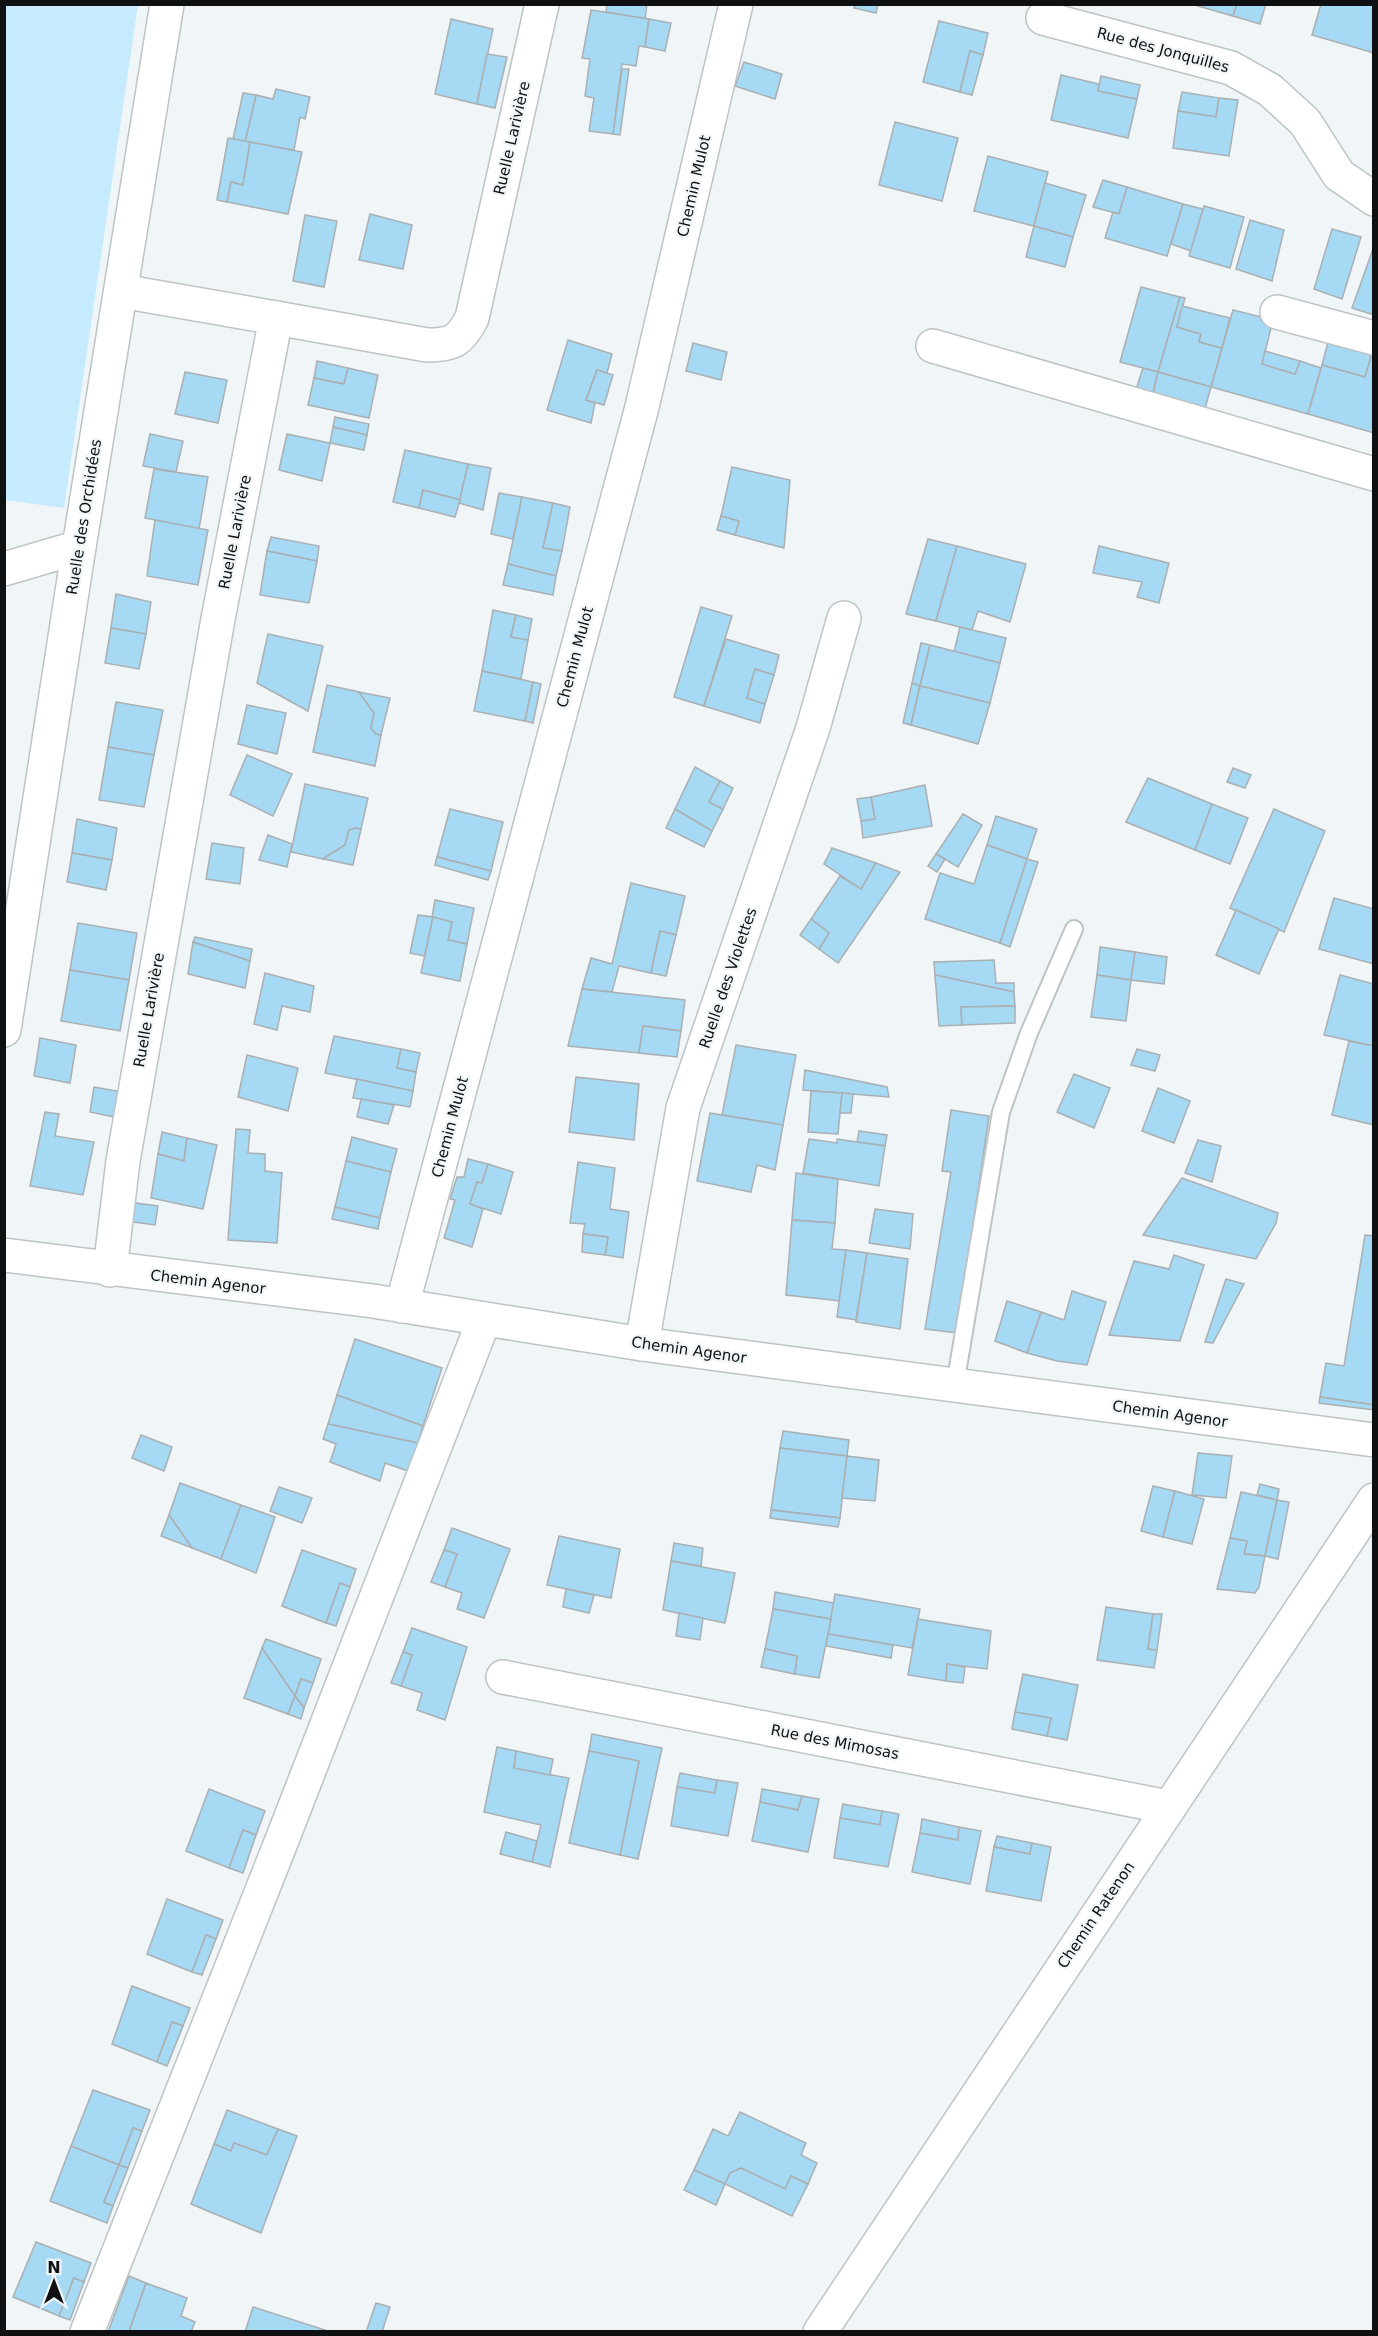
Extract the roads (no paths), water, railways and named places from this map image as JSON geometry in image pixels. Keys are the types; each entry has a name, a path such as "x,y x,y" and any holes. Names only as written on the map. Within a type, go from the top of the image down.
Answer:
{"street":[{"name":"Ruelle des Orchidées","path":"4,1030 167,4"},
{"name":"Ruelle Larivière","path":"110,1270 123,1161 218,619 276,318 427,345 443,345 455,341 465,332 472,318 542,4"},
{"name":"Chemin Mulot","path":"402,1306 642,407 736,4"},
{"name":"Rue des Jonquilles","path":"1043,18 1231,68 1270,90 1305,122 1339,175 1374,199"},
{"path":"120,291 276,318"},
{"path":"1277,312 1374,338"},
{"path":"933,346 1374,474"},
{"path":"4,569 79,548"},
{"name":"Ruelle des Violettes","path":"642,1344 683,1108 813,728 844,618"},
{"name":"Chemin Agenor","path":"4,1255 402,1306 642,1344 1374,1440"},
{"path":"87,2331 282,1840 484,1320"},
{"name":"Chemin Ratenon","path":"820,2331 1374,1500"},
{"name":"Rue des Mimosas","path":"503,1677 1168,1807"}],"lane":[{"path":"955,1385 1001,1112 1029,1033 1074,929"}]}
